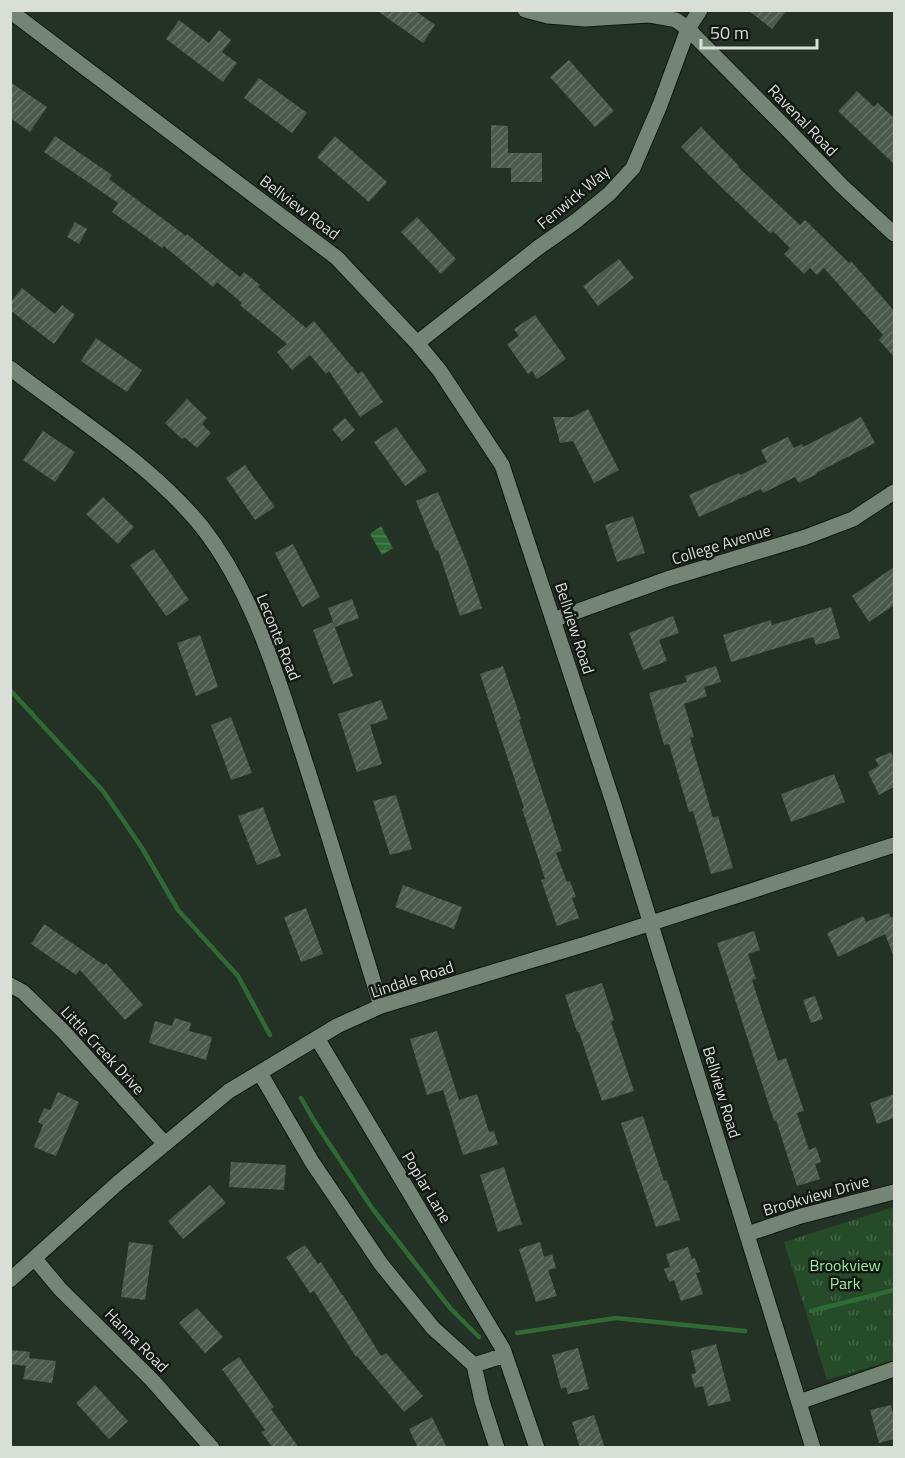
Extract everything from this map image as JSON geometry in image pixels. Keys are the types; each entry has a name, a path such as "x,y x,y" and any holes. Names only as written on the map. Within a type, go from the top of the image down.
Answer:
{"street":[{"path":"525,10 549,16 585,19 649,15 676,20 688,29"},
{"name":"Fenwick Way","path":"417,343 576,221 609,194 633,168 660,105 688,29 700,10"},
{"name":"Bellview Road","path":"10,11 338,258 440,371 502,465 614,805 813,1448"},
{"name":"Ravenal Road","path":"688,29 842,186 894,234"},
{"name":"Leconte Road","path":"10,368 166,488 202,528 232,574 257,623 276,674 381,1006"},
{"name":"College Avenue","path":"553,620 667,579 815,534 852,519 894,492"},
{"name":"Lindale Road","path":"10,1280 119,1182 229,1091 337,1026 381,1006 651,924 894,845"},
{"name":"Little Creek Drive","path":"10,985 23,992 64,1032 165,1144"},
{"name":"Poplar Lane","path":"317,1038 503,1349 537,1448"},
{"path":"260,1072 312,1162 381,1264 433,1328 474,1365 497,1448"},
{"name":"Brookview Drive","path":"747,1234 801,1216 894,1192"},
{"name":"Hanna Road","path":"35,1259 60,1288 152,1380 212,1448"},
{"path":"474,1365 505,1354"},
{"path":"799,1402 894,1369"}],"green space":[{"name":"Brookview Park","path":"894,1207 894,1360 827,1380 784,1242"}],"shaded area":[{"path":"381,526 393,548 382,555 370,534"}],"building":[{"path":"376,10 414,10 435,25 423,43"},
{"path":"748,10 787,10 772,29"},
{"path":"179,20 209,43 219,30 231,40 222,52 237,63 223,82 166,39"},
{"path":"569,60 614,111 595,127 550,77"},
{"path":"259,78 307,113 292,133 244,98"},
{"path":"10,82 47,107 30,132 10,118"},
{"path":"857,91 874,107 878,103 894,118 894,164 838,111"},
{"path":"491,125 508,126 508,153 542,153 542,182 511,182 511,168 491,168"},
{"path":"701,127 738,167 800,225 805,220 849,263 851,261 894,311 894,357 879,340 883,335 824,268 817,275 810,268 804,274 784,254 790,248 773,231 771,234 681,147"},
{"path":"55,136 112,175 109,179 186,236 187,234 240,277 244,272 306,328 314,321 358,374 362,371 383,402 360,417 329,371 326,374 310,355 292,370 277,352 287,344 240,305 242,303 217,282 213,287 164,246 162,248 112,212 118,203 44,152"},
{"path":"335,136 387,182 369,202 317,157"},
{"path":"417,217 456,259 441,274 401,232"},
{"path":"75,222 87,229 79,244 67,237"},
{"path":"619,259 634,278 598,306 583,286"},
{"path":"22,288 55,314 62,305 75,315 54,344 10,310 10,303"},
{"path":"535,315 566,359 537,379 532,371 528,374 507,344 519,336 514,329"},
{"path":"96,338 142,370 127,392 81,361"},
{"path":"187,399 207,418 202,424 211,433 197,448 184,437 182,439 165,423"},
{"path":"588,409 619,470 594,483 573,441 560,443 553,417 573,417"},
{"path":"861,417 875,443 799,483 795,477 763,493 761,489 699,517 689,495 767,462 761,450 788,437 794,448 802,444 803,447"},
{"path":"345,418 355,430 342,441 332,429"},
{"path":"396,427 427,471 405,486 374,442"},
{"path":"43,431 75,452 55,482 23,460"},
{"path":"245,465 275,507 255,520 226,478"},
{"path":"438,492 466,560 482,608 460,616 438,550 436,551 416,501"},
{"path":"103,497 134,527 118,544 86,514"},
{"path":"633,516 645,553 617,562 605,525"},
{"path":"293,544 320,597 302,607 275,553"},
{"path":"154,549 189,600 166,616 130,565"},
{"path":"894,567 894,605 869,622 852,596"},
{"path":"352,599 359,618 335,627 328,608"},
{"path":"831,607 840,638 816,645 813,637 731,662 723,635 771,620 772,625"},
{"path":"673,616 679,633 659,640 667,661 643,670 629,633"},
{"path":"333,622 353,676 333,684 313,630"},
{"path":"200,635 218,687 196,696 177,643"},
{"path":"503,666 562,851 556,853 567,882 570,881 576,897 572,898 579,918 557,926 541,880 545,879 522,809 524,808 480,674"},
{"path":"716,666 721,682 704,687 707,696 684,704 694,737 690,738 713,818 718,816 733,868 711,874 693,811 689,812 669,744 664,745 649,693 687,682 685,676"},
{"path":"381,700 388,719 370,725 382,764 357,772 338,714"},
{"path":"231,717 252,773 231,780 211,725"},
{"path":"891,752 894,760 894,787 879,795 868,772 879,766 875,759"},
{"path":"834,774 845,802 791,822 781,794"},
{"path":"396,795 412,849 390,855 373,801"},
{"path":"263,807 281,856 257,865 238,816"},
{"path":"403,885 462,907 454,929 395,907"},
{"path":"306,908 323,954 301,962 284,917"},
{"path":"889,913 891,918 894,916 894,957 885,934 838,957 827,933 863,916 866,922"},
{"path":"44,924 104,965 106,963 143,1005 125,1020 80,970 76,975 31,944"},
{"path":"754,931 760,950 748,954 756,979 752,980 778,1061 786,1058 804,1111 797,1113 809,1150 816,1147 821,1162 815,1164 820,1179 797,1186 717,943"},
{"path":"602,983 614,1020 611,1022 634,1091 602,1101 565,995"},
{"path":"815,996 823,1019 811,1023 803,1000"},
{"path":"175,1018 191,1023 189,1031 212,1037 206,1060 149,1043 155,1021 172,1026"},
{"path":"437,1031 459,1100 477,1094 489,1132 494,1131 498,1144 463,1155 443,1090 427,1095 410,1039"},
{"path":"58,1092 79,1102 56,1156 34,1147 43,1125 38,1122 44,1108 50,1110"},
{"path":"894,1094 894,1118 877,1124 870,1103"},
{"path":"643,1116 664,1181 667,1180 680,1220 656,1227 621,1123"},
{"path":"231,1162 286,1165 284,1190 229,1187"},
{"path":"504,1167 522,1224 498,1232 480,1175"},
{"path":"210,1185 226,1203 183,1239 168,1221"},
{"path":"129,1242 153,1245 145,1300 121,1297"},
{"path":"540,1242 544,1257 552,1254 556,1268 548,1270 557,1296 536,1302 519,1249"},
{"path":"305,1245 318,1264 321,1262 381,1356 386,1353 423,1396 404,1412 356,1357 314,1291 310,1293 286,1257"},
{"path":"688,1247 700,1272 696,1273 703,1294 681,1301 674,1280 669,1282 664,1269 670,1267 666,1254"},
{"path":"197,1308 223,1337 205,1353 179,1323"},
{"path":"716,1344 731,1401 708,1406 703,1386 695,1388 691,1374 696,1373 691,1351"},
{"path":"578,1348 589,1389 568,1394 566,1387 561,1389 552,1355"},
{"path":"12,1350 30,1352 29,1358 56,1361 52,1383 23,1379 26,1366 11,1364"},
{"path":"239,1357 274,1407 271,1409 299,1448 273,1448 261,1432 265,1430 222,1369"},
{"path":"95,1385 128,1421 109,1439 76,1403"},
{"path":"891,1405 894,1418 894,1439 879,1443 870,1410"},
{"path":"594,1415 605,1448 580,1448 572,1422"},
{"path":"432,1417 447,1448 418,1448 409,1429"}],"waterway":[{"path":"10,690 103,791 142,848 178,910 238,976 270,1035"},
{"path":"301,1098 372,1208 450,1308 479,1337"},
{"path":"811,1311 894,1290"},
{"path":"517,1333 616,1318 745,1331"}]}
